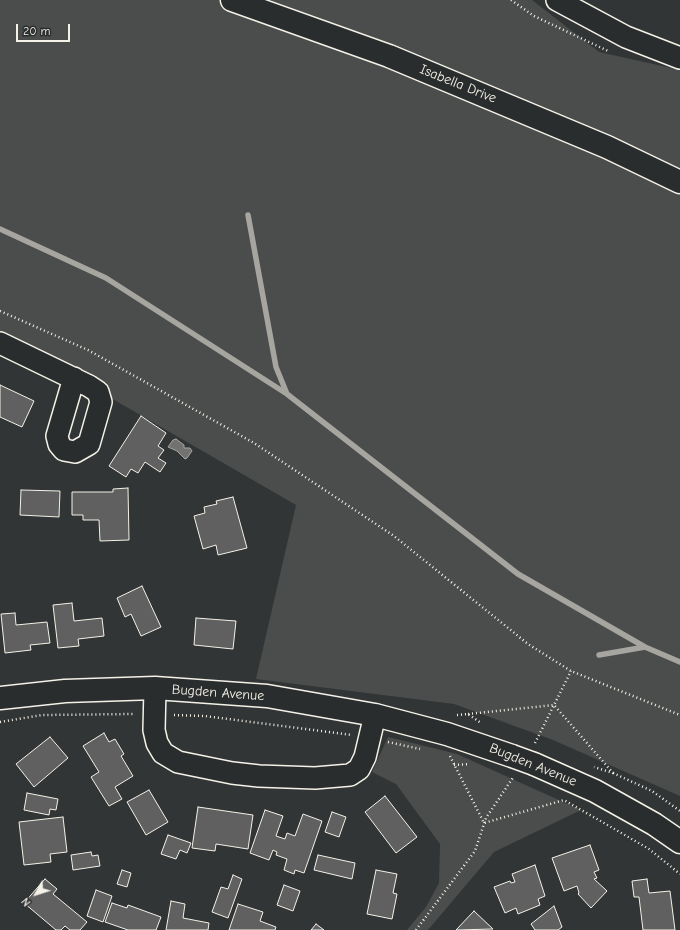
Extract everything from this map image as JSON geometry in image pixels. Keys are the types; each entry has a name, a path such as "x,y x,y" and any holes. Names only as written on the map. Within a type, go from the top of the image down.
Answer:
{"street":[{"name":"Isabella Drive","path":"232,0 396,59 606,146 680,182"},
{"path":"557,0 626,37 680,58"},
{"path":"0,343 74,378"},
{"name":"Bugden Avenue","path":"0,698 65,691 155,688 267,696 375,715 452,736 523,760 595,791 654,824 680,842"},
{"name":"Bugden Avenue","path":"155,688 154,730 157,743 163,753 178,762 232,773 259,776 315,778 350,775 359,769 365,758 375,715"}],"path":[{"path":"0,311 88,350 254,443 394,536 528,644 572,671 680,715"},
{"path":"416,930 475,851 486,818 523,760 572,671"},
{"path":"468,714 554,705"},
{"path":"554,705 613,773"},
{"path":"590,766 613,773 652,791 680,811"}],"shaded area":[{"path":"0,0 532,0 599,52 680,70 680,796 553,740 454,704 256,679 296,505 0,334"},
{"path":"176,439 184,445 184,448 190,448 192,451 187,458 185,459 177,451 168,447 173,440"},
{"path":"388,737 457,754 581,810 494,852 428,930 407,930 426,907 439,883 440,844 396,784 372,772"}],"building":[{"path":"0,385 34,401 22,427 0,417"},
{"path":"141,416 166,433 158,446 164,450 158,458 166,463 160,472 145,462 138,473 131,469 126,477 109,466"},
{"path":"128,488 129,540 100,541 99,520 83,520 83,515 72,515 72,492 113,492 113,489"},
{"path":"21,490 60,491 59,517 20,515"},
{"path":"233,497 247,548 218,555 216,545 203,549 194,516 205,513 204,507 217,504 216,501"},
{"path":"142,586 161,627 141,636 131,614 125,617 117,598"},
{"path":"72,603 74,621 102,618 104,636 78,639 79,646 58,648 53,605"},
{"path":"15,613 16,625 47,622 50,643 30,645 31,650 5,653 1,614"},
{"path":"196,618 236,621 233,649 194,645"},
{"path":"104,733 109,742 115,739 124,754 121,756 133,776 115,787 122,799 109,806 91,777 99,772 83,746"},
{"path":"50,737 68,758 34,787 16,764"},
{"path":"149,790 168,822 146,835 127,802"},
{"path":"27,793 58,799 56,810 50,809 49,815 24,810"},
{"path":"385,796 417,837 396,853 365,812"},
{"path":"198,807 253,815 248,849 216,844 215,851 192,848"},
{"path":"265,810 283,816 276,836 285,839 287,833 295,836 303,814 322,821 304,873 295,870 294,874 284,870 287,859 276,855 277,852 273,850 269,860 250,853"},
{"path":"332,812 346,817 339,837 325,832"},
{"path":"63,817 67,852 50,854 51,862 24,865 19,822"},
{"path":"168,835 191,843 187,853 180,850 176,859 161,854"},
{"path":"590,845 599,870 594,872 597,878 594,879 607,891 591,908 578,894 577,886 564,891 552,858"},
{"path":"91,852 92,856 98,855 100,866 73,870 71,855"},
{"path":"318,855 355,863 352,879 314,870"},
{"path":"535,865 545,896 538,899 540,905 518,914 516,908 505,913 494,887 510,881 511,883 515,882 512,874"},
{"path":"122,870 131,873 127,887 117,884"},
{"path":"376,870 397,874 393,893 397,894 392,919 367,914"},
{"path":"233,875 242,879 228,918 212,912 221,887 228,889"},
{"path":"45,879 57,889 53,894 87,922 80,930 70,930 65,926 61,930 56,930 24,903"},
{"path":"647,879 649,893 670,891 675,930 643,930 639,897 634,897 632,881"},
{"path":"284,885 300,891 293,911 277,905"},
{"path":"96,890 112,896 103,922 87,916"},
{"path":"171,901 185,904 183,918 209,923 208,930 166,930"},
{"path":"112,903 127,908 128,905 161,917 156,930 128,930 105,922"},
{"path":"238,904 263,912 260,921 276,927 275,930 229,930"},
{"path":"554,906 562,927 558,930 535,930 531,924"},
{"path":"474,911 493,929 456,930"},
{"path":"316,924 324,930 311,930"}],"waterway":[{"path":"248,215 276,367 287,394"},
{"path":"0,229 106,278 287,394 518,574 645,647 680,662"},
{"path":"599,655 645,647"}]}
